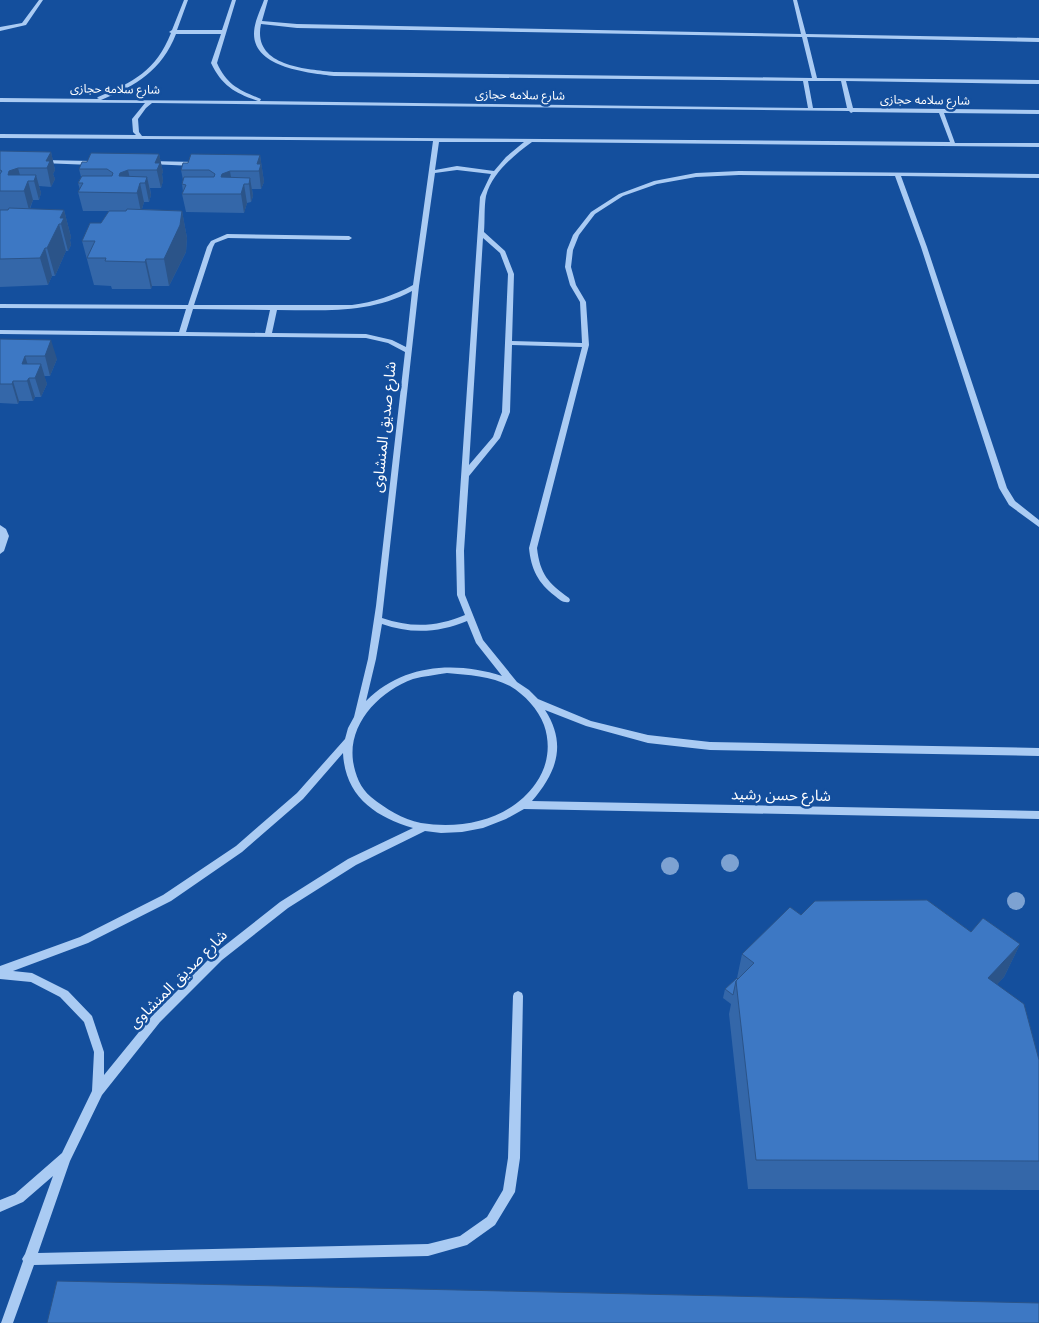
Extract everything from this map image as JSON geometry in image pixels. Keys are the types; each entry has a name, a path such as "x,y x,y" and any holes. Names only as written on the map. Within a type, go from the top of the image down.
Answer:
{"street":[{"path":"0,29 24,24 40,0"},
{"path":"95,100 123,88 144,75 159,60 186,0"},
{"path":"234,0 222,32 214,63 220,78 238,92 264,102"},
{"path":"266,0 256,37 261,50 277,62 302,70 334,74 1039,82"},
{"path":"795,0 815,79"},
{"path":"260,22 298,26 1039,40"},
{"path":"172,32 222,32"},
{"path":"805,79 811,110"},
{"path":"843,80 852,110"},
{"name":"شارع سلامه حجازى","path":"0,100 1039,112"},
{"path":"140,137 136,132 135,119 144,107 152,101"},
{"path":"941,111 953,144"},
{"path":"0,136 1039,145"},
{"name":"شارع صديق المنشاوى","path":"358,716 378,620 416,286 436,141"},
{"path":"530,141 503,162 494,173 483,197 460,551 461,596 469,617 479,641 514,685 535,702 597,726 648,739 710,746 1039,752"},
{"path":"38,162 96,163"},
{"path":"145,163 202,164"},
{"path":"431,172 457,168 494,173"},
{"path":"566,600 546,585 535,567 533,548 586,345 585,312 568,267 570,250 576,235 593,213 621,195 656,182 696,175 739,173 1039,176"},
{"path":"898,174 928,258 1003,488 1012,503 1039,524"},
{"path":"466,474 496,438 506,412 512,274 503,252 480,232"},
{"path":"182,333 210,247 219,238 238,236 349,238"},
{"path":"0,306 274,308 370,306 396,298 416,286"},
{"path":"268,334 274,308"},
{"path":"0,332 366,336 390,341 409,351"},
{"path":"508,343 586,345"},
{"path":"0,528 6,537 0,552"},
{"path":"378,620 408,628 424,629 456,623 469,617"},
{"path":"0,972 84,940 167,898 240,849 300,796 348,742 358,716 380,692 412,677 447,670 482,673 514,685"},
{"path":"348,742 349,770 363,796 389,816 422,828 459,829 493,822 522,805 544,782 554,754 550,726 535,702"},
{"name":"شارع حسن رشيد","path":"522,805 1039,815"},
{"name":"شارع صديق المنشاوى","path":"98,1091 156,1019 218,957 284,905 352,862 422,828"},
{"path":"0,972 32,978 64,994 88,1019 99,1052 98,1091 66,1157 28,1259 7,1323"},
{"path":"28,1259 428,1250 463,1241 491,1221 509,1192 514,1158 518,996"},
{"path":"0,1206 20,1198 66,1157"}],"building":[{"path":"0,151 51,152 46,161 50,161 47,168 18,168 9,171 8,175 36,175 34,181 28,181 24,191 0,191 0,174 2,171 0,170"},
{"path":"91,153 159,154 155,163 160,163 157,170 128,170 120,173 119,176 147,177 145,183 140,183 137,193 78,192 83,183 78,183 82,176 112,176 113,173 107,169 79,169 82,162 87,162"},
{"path":"191,154 260,155 257,164 261,164 259,171 230,171 222,174 221,177 250,178 249,184 244,184 241,194 182,194 186,185 182,184 184,177 214,177 215,174 209,170 181,170 183,163 188,163"},
{"path":"9,208 64,210 60,218 64,218 61,224 59,224 40,258 0,259 0,210 8,210"},
{"path":"127,209 182,211 180,225 164,259 146,259 145,262 105,261 106,258 87,258 95,241 82,241 90,223 101,223 109,211 126,211"},
{"path":"0,339 51,340 45,356 25,356 22,364 41,364 35,378 29,378 27,381 13,381 12,384 0,384"},
{"path":"927,900 971,932 983,918 1020,944 988,978 1024,1004 1039,1060 1039,1161 756,1160 736,981 754,963 742,954 790,907 801,915 815,901"},
{"path":"738,979 733,995 725,989"},
{"path":"57,1281 1039,1303 1039,1323 47,1323"}]}
